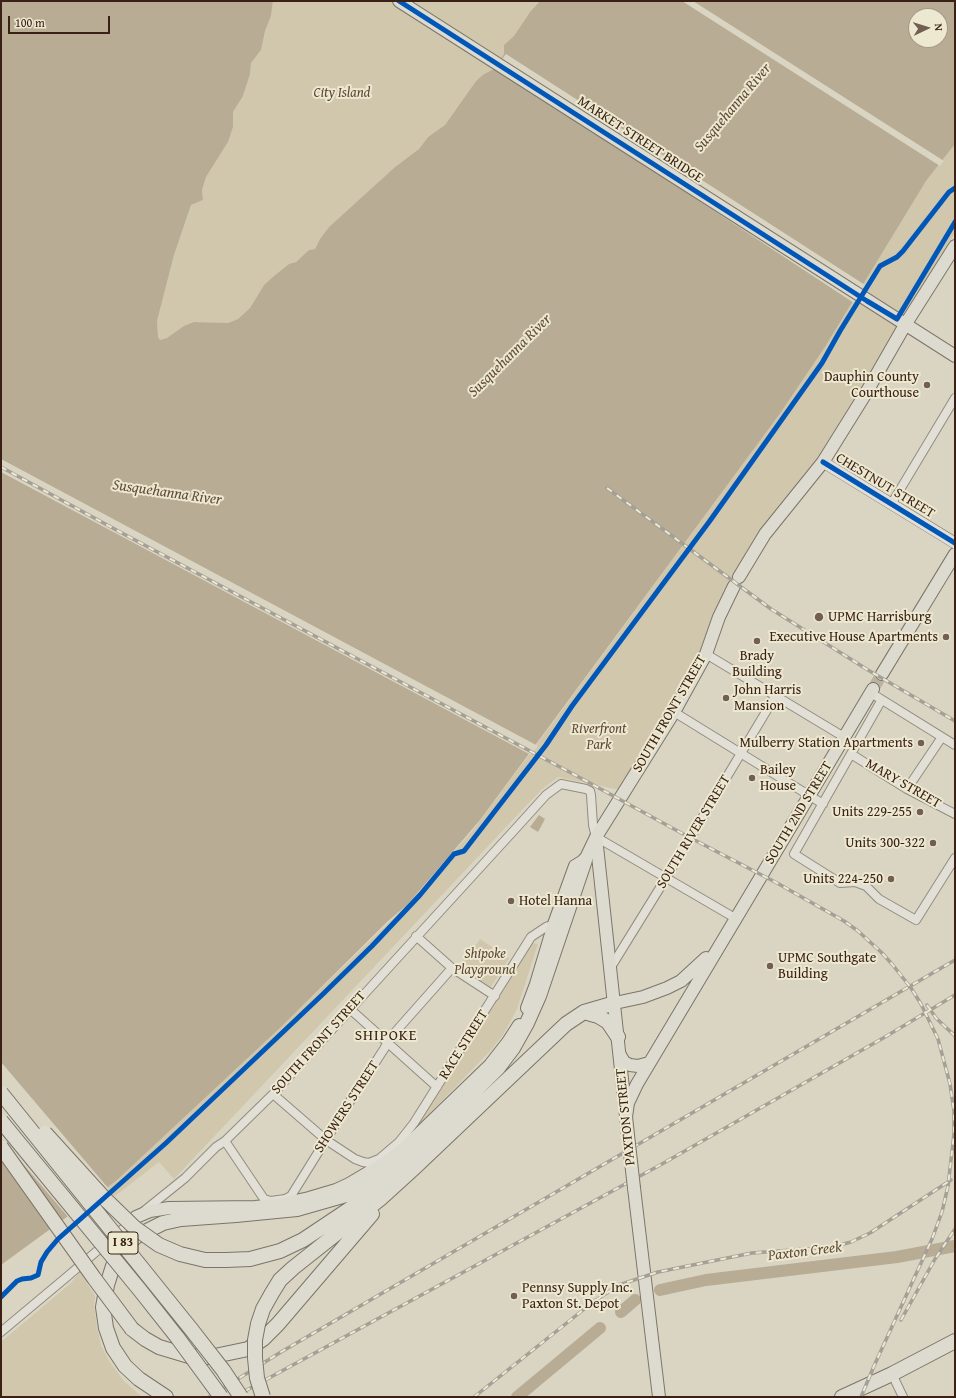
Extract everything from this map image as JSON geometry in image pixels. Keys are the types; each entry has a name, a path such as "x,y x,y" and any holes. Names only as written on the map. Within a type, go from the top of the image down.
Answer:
{"highway":[{"path":"1,1086 104,1198 135,1228 159,1245 180,1254 205,1260 250,1259 275,1252 303,1240 354,1206 431,1135 498,1068 513,1048 527,1023 539,996 585,860"},
{"path":"264,1397 257,1378 255,1340 258,1324 266,1303 280,1280 380,1199 517,1072 566,1024 584,1012 615,1003"},
{"path":"584,1012 598,1016 608,1022 618,1037"},
{"name":"I 83","path":"1,1093 191,1328 223,1370 241,1397"},
{"name":"I 83","path":"1,1121 139,1289 199,1366 221,1397"},
{"path":"1,1147 132,1329 145,1340 158,1347 190,1356 210,1357 248,1349 262,1339 278,1324 413,1169"},
{"path":"166,1397 139,1379 125,1366 113,1348 106,1328 103,1307 107,1285 113,1266 122,1248 137,1236 163,1223 181,1219 297,1209 346,1195 393,1169"},
{"path":"842,1397 892,1374 955,1341"}],"main road":[{"name":"MARKET STREET BRIDGE","path":"399,1 494,60 867,301 955,356"},
{"name":"SOUTH FRONT STREET","path":"136,1217 150,1211 169,1208 255,1207 294,1202 336,1190 362,1177 403,1149 490,1065 508,1042 518,1026 530,1001 554,924 576,866 585,860 596,837 674,712 706,654 719,617 736,582 765,534 824,462 905,325 952,259 955,246"},
{"name":"CHESTNUT STREET","path":"824,462 955,543"},
{"path":"882,674 955,554"},
{"name":"SOUTH 2ND STREET","path":"626,1116 631,1095 649,1063 872,691"},
{"name":"PAXTON STREET","path":"596,837 628,1135 659,1397"},
{"name":"SOUTH 2ND STREET","path":"615,1003 656,992 681,981 701,964 724,937"},
{"path":"620,1056 624,1062 630,1065 638,1066 649,1063"}],"street":[{"path":"892,504 955,398"},
{"path":"706,654 844,737"},
{"path":"872,691 881,700 955,745"},
{"name":"SOUTH RIVER STREET","path":"611,967 776,696"},
{"path":"881,700 794,854 840,883 855,882 866,886 879,899 916,920 955,858"},
{"path":"674,712 823,804"},
{"path":"907,789 942,737"},
{"name":"MARY STREET","path":"851,754 907,789 955,814"},
{"name":"SOUTH FRONT STREET","path":"1,1332 136,1217 185,1178 273,1094 546,795 561,784 590,791 593,825 596,837"},
{"path":"596,837 735,918"},
{"name":"RACE STREET","path":"326,1140 355,1160 369,1163 379,1158 399,1142 414,1123 532,937 554,924"},
{"path":"416,936 452,968 495,996"},
{"name":"SHOWERS STREET","path":"225,1141 264,1200 271,1201 285,1199 291,1196 388,1044 390,1038 452,968"},
{"path":"350,1009 437,1087"},
{"path":"273,1094 326,1140"},
{"path":"892,1374 903,1397"}],"green space":[{"name":"City Island","path":"273,1 540,1 530,12 514,36 504,45 504,54 494,69 484,74 476,81 445,125 428,137 419,149 395,167 329,227 315,249 309,250 296,262 289,264 264,285 250,308 238,319 228,323 194,322 167,338 160,340 158,337 157,321 174,255 191,205 203,200 202,190 206,177 228,142 233,127 233,112 243,96 250,74 251,63 261,50 265,31 271,16"},
{"name":"Riverfront Park","path":"955,144 955,233 817,459 763,527 736,569 723,594 700,650 646,747 620,790 558,777 541,790 174,1179 159,1162 115,1196 102,1191 116,1181 281,1027 407,905 473,830 779,415 825,347 926,181"},
{"name":"Shipoke Playground","path":"480,939 509,958 491,987 460,967"},
{"path":"532,943 538,944 517,1009 503,1035 491,1050 415,1130 412,1128"},
{"path":"80,1272 95,1296 94,1305 101,1345 109,1361 124,1381 142,1397 1,1397 1,1342 71,1283"}],"water":[{"name":"Susquehanna River","path":"1,1 273,1 271,16 265,31 261,50 251,63 250,74 243,96 233,112 233,127 228,142 206,177 202,190 203,200 191,205 174,255 157,321 158,337 160,340 167,338 184,326 194,322 228,323 238,319 250,308 264,285 289,264 296,262 309,250 315,249 329,227 395,167 419,149 428,137 445,125 476,81 484,74 494,69 504,54 504,45 514,36 530,12 540,1 955,1 955,144 926,181 825,347 779,415 480,820 407,905 388,921 281,1027 116,1181 1,1265"},
{"path":"539,815 545,819 538,832 530,827"}],"pier":[{"path":"682,1 693,1 944,161 940,166"},
{"path":"506,54 865,285 854,303 634,158 494,69"},
{"path":"1,459 538,746 531,755 1,472"},
{"path":"1,1062 109,1189 69,1218 1,1138"}],"waterway":[{"name":"Paxton Creek","path":"660,1290 706,1280 897,1257 955,1246"},
{"name":"Paxton Creek","path":"621,1312 635,1300"},
{"name":"Paxton Creek","path":"517,1397 600,1328"}],"tunnel":[{"path":"873,689 882,674"}],"railway":[{"path":"1,467 777,883 844,921 858,931 881,952 911,988 921,1004 938,1039 950,1084 954,1111 954,1134 948,1186 942,1212 932,1239 861,1397"},
{"path":"607,488 771,609 868,670 955,721"},
{"path":"209,1397 281,1352 955,960"},
{"path":"234,1397 662,1164 885,1037 955,995"},
{"path":"927,1005 936,1018 955,1036"},
{"path":"474,1397 593,1302 619,1285 658,1272 752,1253 832,1247 851,1242 870,1233 951,1180"},
{"path":"901,1320 935,1259 955,1229"}],"cycle path":[{"path":"399,1 897,319 955,222"},
{"path":"1,1297 17,1281 38,1275 41,1262 58,1239 166,1143 322,995 372,946 420,895 454,854 464,851 546,745 572,706 709,522 822,363 880,266 897,257 903,251 949,192 955,188"},
{"path":"823,462 955,543"}],"place":[{"name":"Dauphin County Courthouse","path":"927,385"},
{"name":"UPMC Harrisburg","path":"819,617"},
{"name":"Executive House Apartments","path":"946,637"},
{"name":"Brady Building","path":"757,641"},
{"name":"John Harris Mansion","path":"726,698"},
{"name":"Mulberry Station Apartments","path":"921,743"},
{"name":"Bailey House","path":"752,778"},
{"name":"Units 229-255","path":"920,812"},
{"name":"Units 300-322","path":"933,843"},
{"name":"Units 224-250","path":"891,879"},
{"name":"Hotel Hanna","path":"511,901"},
{"name":"UPMC Southgate Building","path":"770,966"},
{"name":"Pennsy Supply Inc. Paxton St. Depot","path":"514,1296"}],"district":[{"name":"SHIPOKE","path":"386,1036"}]}
